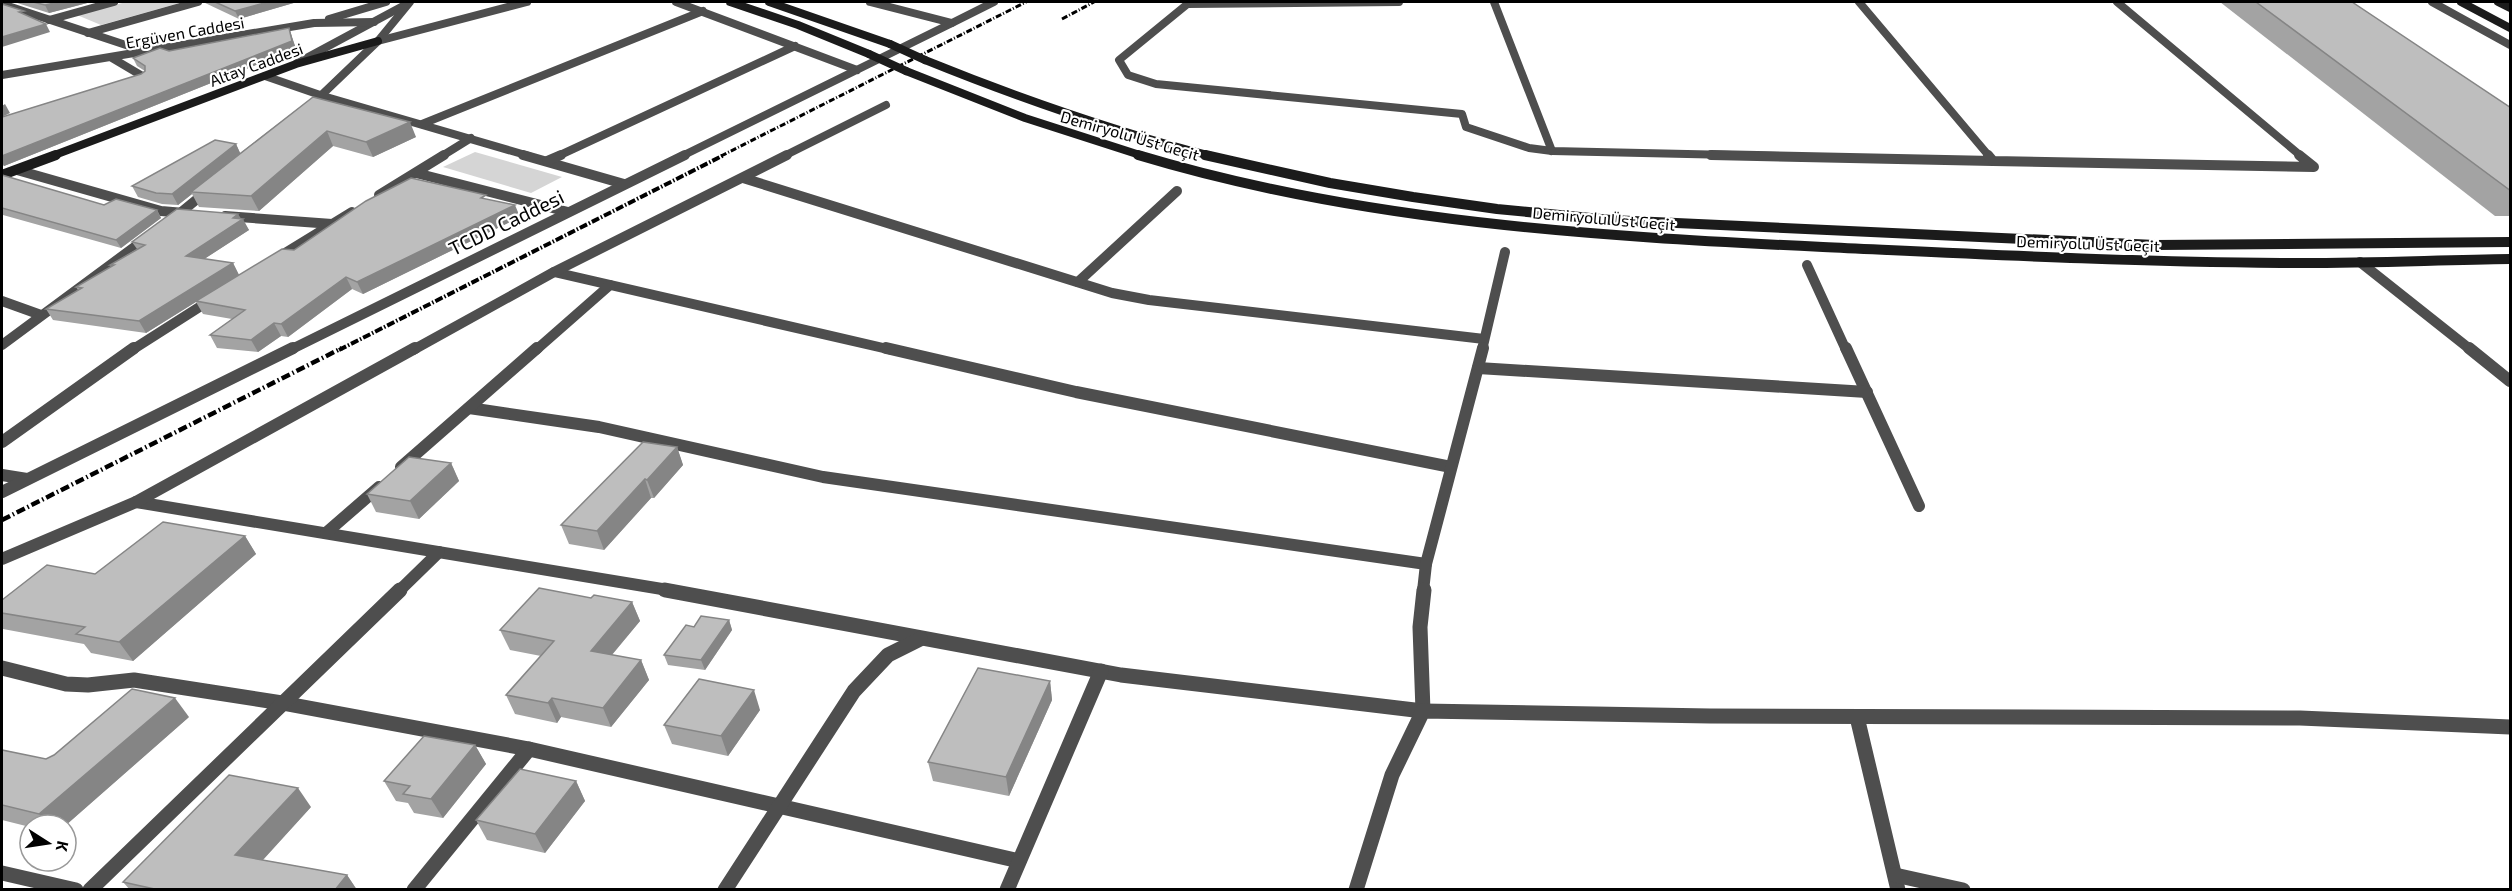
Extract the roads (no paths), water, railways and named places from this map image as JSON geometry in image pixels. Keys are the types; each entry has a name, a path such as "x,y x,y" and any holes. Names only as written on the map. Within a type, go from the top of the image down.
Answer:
{"main road":[{"name":"Demiryolu Üst Geçit","path":"730,2 798,25 1019,117 1097,143 1301,195 1401,212 1566,232 1747,243 2132,260 2283,263 2511,259"},
{"name":"Demiryolu Üst Geçit","path":"769,2 890,44 1038,105 1114,131 1233,164 1358,189 1483,207 1587,218 2154,245 2261,246 2511,242"},
{"path":"2461,2 2511,28"},
{"path":"2498,2 2511,8"},
{"name":"Altay Caddesi","path":"2,175 296,64 378,41"}],"street":[{"path":"49,20 114,2"},
{"path":"88,33 198,2"},
{"path":"361,2 374,5"},
{"path":"314,24 386,2"},
{"path":"297,118 323,96 378,41 411,2"},
{"path":"296,64 411,2"},
{"name":"Altay Caddesi","path":"378,41 527,2"},
{"path":"676,2 857,70"},
{"path":"870,2 952,23"},
{"name":"TCDD Caddesi","path":"2,492 994,2"},
{"path":"1399,2 1188,3 1119,60 1122,72 1134,80 1156,84 1462,114 1466,127 1528,148 1552,151 2314,167 2117,2"},
{"path":"1494,2 1552,151"},
{"path":"1859,2 1993,161"},
{"path":"2432,2 2511,45"},
{"path":"2,4 148,52"},
{"path":"422,124 703,12"},
{"name":"Ergüven Caddesi","path":"2,75 314,24 374,22"},
{"path":"547,161 795,46"},
{"path":"112,58 144,77 133,81"},
{"path":"265,76 323,96 624,184"},
{"path":"2,559 136,502 554,272 886,105"},
{"path":"264,267 471,138"},
{"path":"17,170 160,211 192,214"},
{"path":"416,173 568,212"},
{"path":"743,178 1112,293 1149,300 1484,339"},
{"path":"162,227 216,184"},
{"path":"1078,282 1177,191"},
{"path":"216,216 332,224"},
{"path":"2,345 153,234"},
{"path":"1356,890 1392,775 1423,711 1420,627 1426,564 1478,368 1505,252"},
{"path":"2360,262 2511,381"},
{"path":"1807,265 1918,506"},
{"path":"554,272 1076,392 1451,467"},
{"path":"326,533 610,285"},
{"path":"2,442 108,364 225,291"},
{"path":"2,301 41,315"},
{"path":"1478,368 1867,392"},
{"path":"469,408 599,427 823,477 1426,564"},
{"path":"2,475 27,479"},
{"path":"136,502 728,600 920,639 1101,671 1423,711 1857,717 2300,718 2511,727"},
{"path":"90,890 439,552"},
{"path":"725,890 854,691 888,655 920,639"},
{"path":"2,668 66,684 88,686 134,680 282,703 529,749 1019,861"},
{"path":"1007,890 1101,671"},
{"path":"1857,717 1897,882 1963,890"},
{"path":"414,890 529,749"},
{"path":"2,873 76,890"}],"railway":[{"path":"721,156 1026,2"},
{"path":"1062,19 1094,2"},
{"path":"339,350 724,155"},
{"path":"2,520 342,348"}]}
